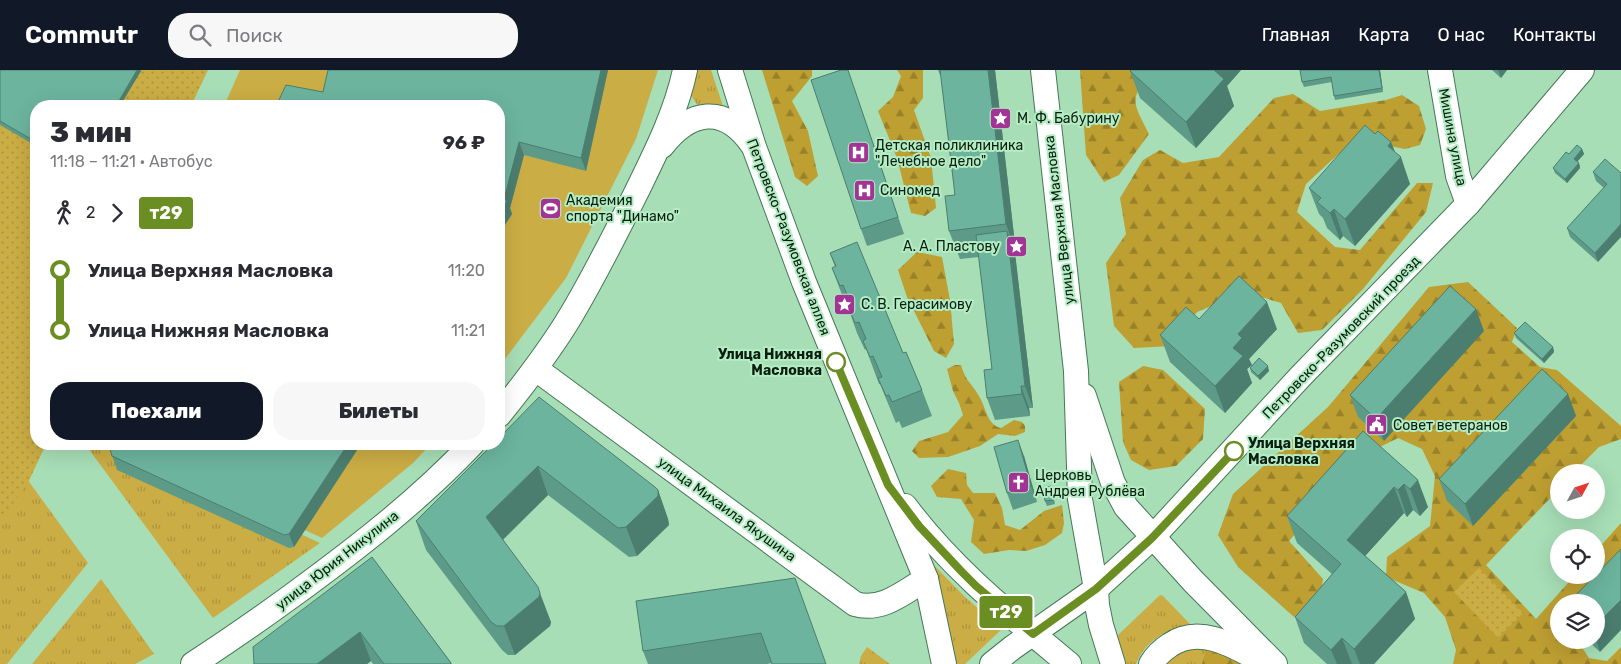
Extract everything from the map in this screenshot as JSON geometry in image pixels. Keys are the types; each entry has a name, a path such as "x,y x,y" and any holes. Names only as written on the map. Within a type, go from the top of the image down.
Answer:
{"street":[{"path":"505,408 536,368 570,318 605,255 652,160 676,102 685,70"},
{"name":"Петровско-Разумовская аллея","path":"730,70 754,147 804,282 926,579 944,664"},
{"name":"улица Верхняя Масловка","path":"1043,70 1076,371 1080,499 1101,626 1113,664"},
{"name":"Мишина улица","path":"1440,70 1458,176 1468,204"},
{"name":"Петровско-Разумовский проезд","path":"992,664 1096,589 1152,538 1300,377 1468,204 1582,70"},
{"path":"652,160 673,132 690,120 700,118 713,117 723,119 735,125 744,133 754,147"},
{"name":"улица Михаила Якушина","path":"536,368 855,604 878,606 926,579"},
{"name":"улица Верхняя Масловка","path":"1076,371 1113,484 1126,507 1152,538"},
{"name":"улица Юрия Никулина","path":"193,664 222,655 377,531 416,498 466,450"},
{"name":"Петровско-Разумовская аллея","path":"888,485 919,526 955,565 976,586 1033,634"},
{"path":"1152,538 1275,664"},
{"path":"1033,634 1069,664"},
{"path":"1152,664 1163,649 1174,642 1185,637 1198,636 1228,644 1267,664"}],"green space":[{"path":"0,70 208,70 194,100 30,100 30,450 43,450 28,483 0,521"},
{"name":"Академия спорта \"Динамо\"","path":"240,70 658,70 636,139 566,278 505,359 505,100 227,100"},
{"path":"693,70 711,70 723,106 721,109 701,110 687,90"},
{"path":"762,70 812,70 812,76 792,101 808,131 818,176 807,186 795,177"},
{"path":"897,70 923,70 923,98 914,110 931,158 936,208 925,216 911,213 897,158 878,111 893,97 901,76"},
{"path":"1080,70 1152,70 1136,95 1136,107 1149,134 1119,175 1104,182 1086,155"},
{"path":"1293,94 1320,111 1386,100 1402,95 1419,106 1426,129 1420,145 1405,149 1374,143 1345,148 1306,184 1297,212 1335,247 1360,250 1417,183 1433,183 1426,212 1363,289 1322,330 1298,333 1281,303 1245,292 1197,312 1172,346 1134,348 1114,326 1106,263 1126,234 1120,198 1143,160 1160,150 1183,163 1219,157 1274,98"},
{"path":"917,252 942,257 950,300 954,344 946,358 934,351 907,297 898,270"},
{"path":"1468,282 1517,328 1512,342 1540,367 1557,370 1621,426 1621,439 1599,447 1582,464 1550,464 1550,498 1486,565 1536,619 1550,603 1550,649 1583,649 1589,658 1607,661 1621,647 1621,664 1453,664 1456,650 1445,617 1424,593 1386,577 1387,557 1430,526 1435,476 1422,449 1398,438 1362,456 1289,541 1323,579 1320,598 1294,617 1238,567 1218,535 1233,494 1328,407 1429,287"},
{"path":"955,365 961,365 965,375 979,396 987,415 996,426 1001,428 1014,420 1022,422 1025,426 1025,432 1015,436 998,434 980,446 948,457 919,458 912,451 919,441 948,432 963,415 953,391 947,369"},
{"path":"1143,366 1163,370 1205,409 1203,439 1176,466 1149,470 1131,460 1123,442 1119,382"},
{"path":"89,450 124,450 320,543 213,618"},
{"path":"132,450 425,450 413,463 322,538"},
{"path":"948,469 966,473 967,485 973,493 995,493 1002,508 1005,525 1020,530 1044,511 1062,505 1064,523 1062,533 1045,545 1026,551 1009,550 984,554 971,542 974,520 961,499 937,497 931,486"},
{"path":"22,472 88,563 7,664 0,664 0,500"},
{"path":"1621,523 1621,569 1596,594 1558,594 1567,584 1605,584 1605,541"},
{"path":"924,555 965,597 1002,629 965,664 953,664"},
{"path":"1479,568 1523,613 1498,638 1454,592"},
{"path":"101,579 154,654 135,664 32,664"},
{"path":"1160,595 1190,624 1173,629 1151,642 1145,648 1136,664 1121,664 1116,639 1118,635"},
{"path":"1200,643 1246,664 1163,664 1172,653"},
{"path":"867,647 890,664 859,664 861,656"},
{"path":"1212,649 1223,652 1241,664 1202,664 1205,654"}],"building":[{"path":"0,70 137,70 120,100 30,100 30,138 0,121"},
{"path":"328,70 601,70 581,158 519,142 505,195 505,100 279,100 286,85 323,92"},
{"path":"841,70 848,70 898,217 861,229 811,80"},
{"path":"940,70 988,70 1006,224 949,231 945,196 955,195"},
{"path":"1131,70 1214,70 1224,79 1186,122"},
{"path":"1300,70 1379,70 1382,88 1334,96 1331,77 1302,82"},
{"path":"1365,125 1375,134 1378,131 1391,142 1388,146 1401,157 1345,219 1334,209 1330,213 1317,202 1321,198 1309,188"},
{"path":"1577,145 1582,149 1574,159 1579,163 1565,179 1553,168 1566,152 1569,154"},
{"path":"1605,159 1621,173 1621,224 1595,253 1567,228 1607,184 1593,172"},
{"path":"1007,231 1025,386 1021,386 1022,394 987,398 984,370 992,369 976,235"},
{"path":"857,242 903,353 906,352 922,390 892,402 889,395 886,396 878,378 882,377 873,356 870,357 863,341 866,339 859,322 855,323 848,306 851,304 843,285 840,286 832,268 836,266 830,253"},
{"path":"1239,276 1267,302 1238,334 1242,338 1233,348 1243,356 1215,386 1160,335 1186,307 1199,319"},
{"path":"1450,286 1476,309 1376,419 1350,395"},
{"path":"1525,322 1553,347 1542,359 1514,333"},
{"path":"1259,358 1268,366 1258,376 1250,368"},
{"path":"1542,369 1568,394 1465,504 1439,479"},
{"path":"539,397 655,487 658,490 658,496 626,527 618,528 538,466 486,517 538,587 540,593 539,597 504,626 497,626 491,622 416,521 487,450 505,450 505,432"},
{"path":"1363,431 1418,480 1410,489 1404,484 1398,490 1394,487 1347,540 1406,592 1354,649 1342,638 1331,650 1295,617 1341,564 1287,516"},
{"path":"1018,440 1031,486 1007,493 994,447"},
{"path":"110,450 344,450 289,534 284,535 112,456"},
{"path":"1051,486 1054,500 1045,501 1043,488"},
{"path":"1621,549 1621,600 1605,616 1605,594 1577,594 1587,584 1605,584 1605,565"},
{"path":"372,557 450,664 384,664 360,632 317,664 254,664 253,647"},
{"path":"795,578 826,664 772,664 761,633 643,651 636,601"}],"bus line":[{"name":"т29","path":"836,362 888,485 919,526 948,558 976,586 1033,634 1096,589 1152,538 1234,451"}],"place":[{"name":"М. Ф. Бабурину","path":"1001,118"},
{"name":"Детская поликлиника \"Лечебное дело\"","path":"859,153"},
{"name":"Синомед","path":"864,190"},
{"name":"Академия спорта \"Динамо\"","path":"550,208"},
{"name":"А. А. Пластову","path":"1016,246"},
{"name":"С. В. Герасимову","path":"845,304"},
{"name":"Улица Нижняя Масловка","path":"836,362"},
{"name":"Совет ветеранов","path":"1377,425"},
{"name":"Улица Верхняя Масловка","path":"1234,451"},
{"name":"Церковь Андрея Рублёва","path":"1019,483"}]}
